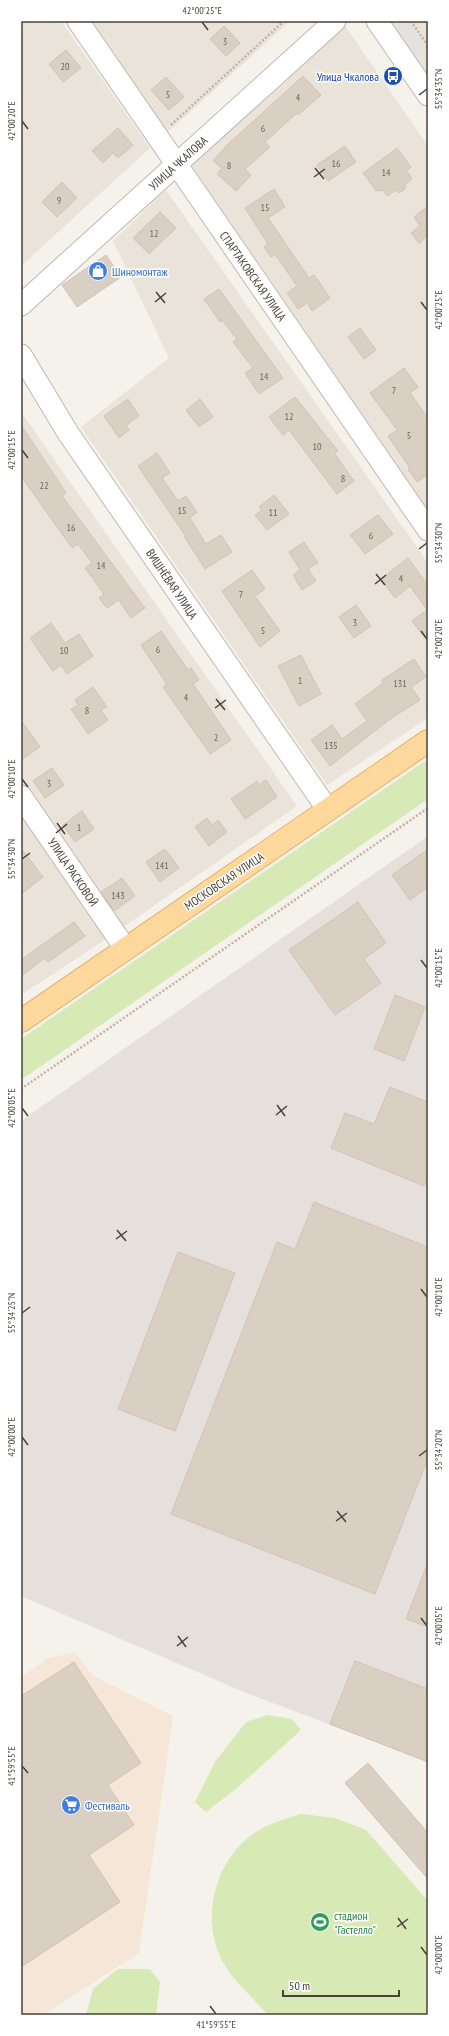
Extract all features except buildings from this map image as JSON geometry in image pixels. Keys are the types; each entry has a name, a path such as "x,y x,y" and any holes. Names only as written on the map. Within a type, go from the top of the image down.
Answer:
{"main road":[{"name":"МОСКОВСКАЯ УЛИЦА","path":"21,1021 428,741"}],"street":[{"name":"СПАРТАКОВСКАЯ УЛИЦА","path":"78,21 428,530"},
{"name":"УЛИЦА ЧКАЛОВА","path":"21,305 335,21"},
{"path":"377,21 428,95"},
{"name":"ВИШНЁВАЯ УЛИЦА","path":"21,355 68,434 328,810"},
{"name":"УЛИЦА РАСКОВОЙ","path":"21,796 125,948"}],"path":[{"path":"158,136 284,21"},
{"path":"411,21 428,46"},
{"path":"21,1089 428,808"}],"shaded area":[{"path":"21,21 61,21 150,148 21,266"},
{"path":"89,21 290,21 168,132"},
{"path":"389,21 428,21 428,77"},
{"path":"408,21 427,48 416,56 396,28"},
{"path":"343,23 428,146 428,510 192,166"},
{"path":"166,190 428,563 428,718 327,785 81,427 169,358 113,241"},
{"path":"21,412 297,806 122,928 21,781"},
{"path":"21,811 106,939 21,995"},
{"path":"428,836 428,1762 244,1692 21,1596 21,1121"},
{"path":"75,1652 92,1675 173,1716 139,1953 43,2015 21,2015 21,1677 49,1658"}],"green space":[{"path":"428,759 428,799 21,1080 21,1039"},
{"path":"268,1715 292,1719 301,1730 237,1788 206,1812 195,1802 215,1762 246,1722"},
{"name":"стадион \"Гастелло\"","path":"301,1814 335,1818 366,1830 428,1901 428,2015 268,2015 238,1983 224,1964 216,1947 212,1911 215,1892 221,1875 230,1858 242,1844 256,1832 272,1824"},
{"path":"118,1969 150,1969 160,1982 156,2015 86,2015 93,1989"}],"place":[{"name":"Улица Чкалова","path":"393,76"},
{"name":"Шиномонтаж","path":"98,271"},
{"name":"Фестиваль","path":"71,1805"},
{"name":"стадион \"Гастелло\"","path":"320,1922"}]}
